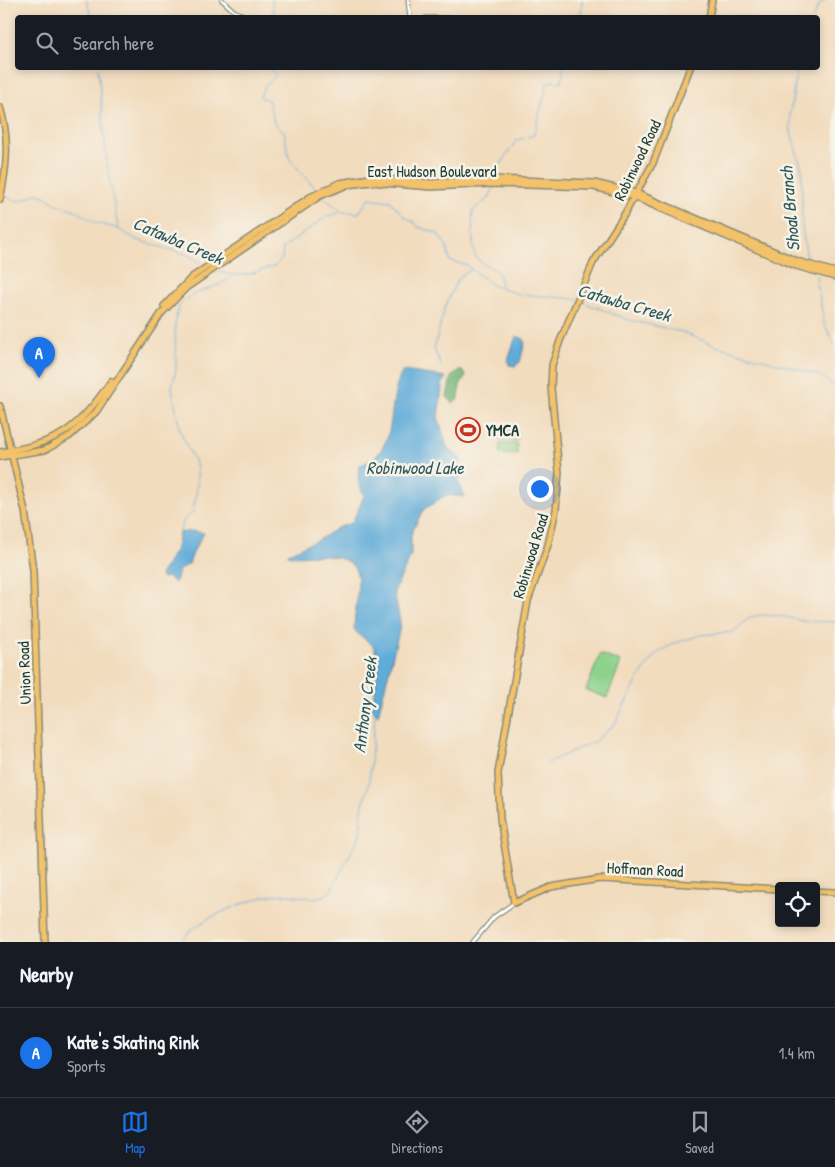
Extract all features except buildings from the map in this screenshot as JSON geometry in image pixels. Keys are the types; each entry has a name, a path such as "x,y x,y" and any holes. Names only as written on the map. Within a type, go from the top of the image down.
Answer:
{"main road":[{"path":"710,15 712,0"},
{"name":"Robinwood Road","path":"514,903 500,819 498,773 528,601 548,545 556,510 559,472 551,376 557,348 581,290 596,257 635,195 660,147 689,70"},
{"path":"0,107 6,131 8,154 0,200"},
{"name":"East Hudson Boulevard","path":"0,457 46,442 83,419 170,298 201,274 321,191 358,179 379,178 431,183 493,179 594,183 635,195 811,271 835,277"},
{"name":"East Hudson Boulevard","path":"771,253 835,272"},
{"name":"Union Road","path":"0,406 28,531 33,570 45,942"},
{"name":"East Hudson Boulevard","path":"0,452 11,453"},
{"name":"Hoffman Road","path":"514,903 551,888 595,880 775,889"},
{"path":"820,891 835,892"}],"street":[{"path":"222,0 234,11 243,15"},
{"path":"408,0 410,15"},
{"path":"473,942 494,917 514,903"}],"green space":[{"path":"458,371 462,371 466,376 460,385 459,399 453,403 447,397 451,377"},
{"path":"501,430 518,431 517,441 500,440"},
{"path":"500,444 517,444 517,455 500,454"},
{"path":"600,654 621,662 607,698 586,690"}],"water":[{"path":"516,336 524,339 525,342 520,362 515,366 509,365 508,361"},
{"name":"Robinwood Lake","path":"403,371 446,377 443,381 438,417 447,447 460,458 461,479 458,481 465,497 446,495 423,510 411,534 411,555 394,592 400,621 399,631 378,715 371,709 378,668 376,652 372,645 354,629 358,579 353,566 346,561 328,556 289,556 288,553 318,540 339,527 352,523 364,496 358,480 359,466 374,458 383,447 390,426 395,392"},
{"path":"193,531 204,533 194,550 189,564 179,570 175,583 168,577 161,578 160,575 175,551 179,533"}],"waterway":[{"path":"86,0 91,15"},
{"path":"272,0 274,15"},
{"path":"581,15 582,0"},
{"name":"Shoal Branch","path":"814,15 819,5 825,0"},
{"path":"98,70 107,165 118,228"},
{"path":"272,70 276,76 264,87 260,97 269,101 274,123 284,131 289,158 316,189"},
{"path":"512,147 517,140 534,135 547,84 551,81 561,82 563,70"},
{"name":"Shoal Branch","path":"797,70 790,114 791,132 802,170 802,227 807,260"},
{"path":"494,175 510,150"},
{"path":"494,187 489,198 473,210 474,251 478,260 497,272 501,288"},
{"name":"Catawba Creek","path":"7,196 12,200 20,201 36,194 43,195 56,204 75,210 94,222 118,229 137,240 188,255 205,266"},
{"path":"325,198 342,212"},
{"name":"Catawba Creek","path":"215,272 235,275 250,274 275,266 282,259 283,248 327,216 342,212 359,213 369,198 390,201 405,217 414,222 418,227 437,233 446,245 450,261 466,265 492,285 518,294 577,299"},
{"name":"Anthony Creek","path":"441,365 434,349 445,307 456,282 463,274 471,270"},
{"path":"180,532 184,520 193,512 197,489 197,467 180,431 172,388 176,369 175,326 177,313 179,306 192,295 221,284 234,275"},
{"name":"Shoal Branch","path":"816,276 824,323 835,345"},
{"name":"Catawba Creek","path":"580,301 629,320 682,332 716,346 819,375 835,386"},
{"path":"547,763 595,741 614,725 640,676 653,658 659,652 675,643 701,635 733,632 748,619 758,615 780,616 802,621 835,622"},
{"name":"Anthony Creek","path":"182,942 187,934 208,919 251,901 273,895 318,897 330,892 360,835 362,808 369,783 375,715"}],"place":[{"name":"Kate's Skating Rink","path":"39,378"},
{"name":"YMCA","path":"468,430"}]}
